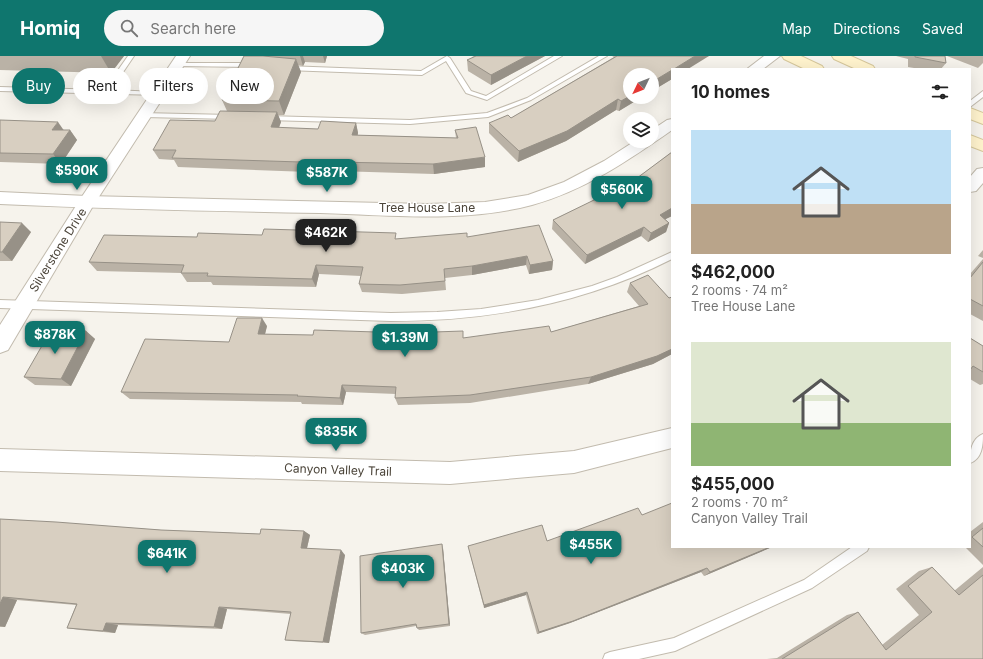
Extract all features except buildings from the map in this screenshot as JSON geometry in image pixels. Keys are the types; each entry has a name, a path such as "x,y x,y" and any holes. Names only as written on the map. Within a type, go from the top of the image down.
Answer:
{"main road":[{"path":"789,56 815,68"},
{"path":"839,56 866,68"},
{"path":"971,113 983,119"},
{"path":"971,140 983,146"}],"street":[{"path":"755,68 773,56"},
{"name":"Silverstone Drive","path":"0,344 87,202 151,104"},
{"path":"659,132 671,124"},
{"name":"Tree House Lane","path":"0,198 87,202 427,210 485,208 530,200 570,186 609,165 635,148"},
{"path":"971,186 983,173"},
{"name":"Canyon Valley Trail","path":"0,460 450,473 574,462 671,438"}],"lane":[{"path":"123,68 131,56"},
{"path":"282,67 422,73 447,58 468,92 487,98 559,56"},
{"path":"262,118 410,122 488,115 529,99 604,56"},
{"path":"180,60 259,66"},
{"path":"0,89 73,91"},
{"path":"971,104 983,93"},
{"path":"144,115 239,117"},
{"path":"0,304 391,317 453,316 522,307 585,292 616,281 671,256"},
{"path":"971,457 983,439"},
{"path":"610,659 675,644 808,584 862,548"}]}
